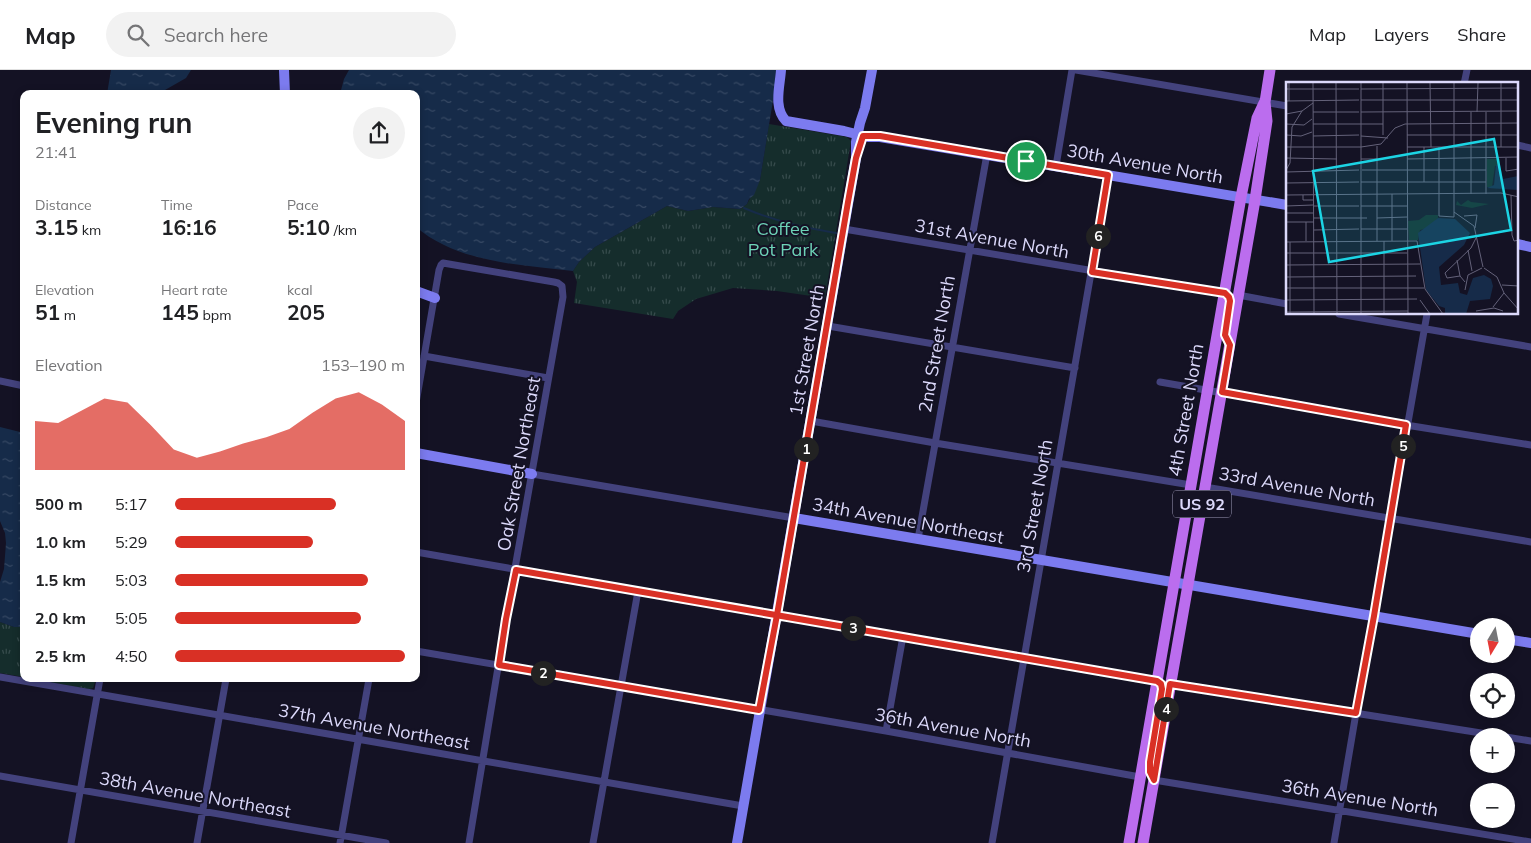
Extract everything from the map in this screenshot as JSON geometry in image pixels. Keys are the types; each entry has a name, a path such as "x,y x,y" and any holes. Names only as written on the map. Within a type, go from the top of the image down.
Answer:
{"main road":[{"name":"4th Street North","path":"1144,843 1255,200 1267,120 1265,102 1270,70"},
{"name":"4th Street North","path":"1129,843 1241,197 1257,118 1265,102"},
{"path":"1225,293 1230,301 1225,335 1230,345"},
{"path":"1199,439 1204,451 1199,481 1205,487"},
{"path":"1154,780 1150,772 1150,762 1162,689 1161,684 1157,681"},
{"path":"1133,816 1138,824 1135,843"}],"street":[{"path":"284,70 285,90"},
{"path":"781,70 778,108 780,116 786,121 844,131 853,129 861,133"},
{"name":"1st Street North","path":"737,843 872,70"},
{"path":"1056,166 1074,70 1286,106"},
{"name":"30th Avenue North","path":"861,133 1286,205"},
{"path":"1518,146 1531,148"},
{"name":"2nd Street North","path":"918,539 987,154"},
{"name":"3rd Street North","path":"992,843 1108,175"},
{"name":"31st Avenue North","path":"844,229 1225,293"},
{"path":"1518,244 1531,247"},
{"name":"Oak Street Northeast","path":"434,298 443,263 558,283 562,286 563,297 506,619 469,843"},
{"path":"420,293 434,298 420,380"},
{"path":"1238,296 1286,304"},
{"path":"1345,315 1531,347"},
{"path":"1334,843 1426,315"},
{"path":"828,326 1075,368"},
{"path":"424,356 548,378"},
{"path":"0,381 20,385"},
{"path":"1160,382 1531,445"},
{"path":"811,421 1191,485"},
{"name":"34th Avenue Northeast","path":"420,454 1470,632"},
{"name":"33rd Avenue North","path":"1205,487 1531,542"},
{"path":"420,553 1157,681"},
{"path":"593,843 638,591"},
{"path":"886,731 903,636"},
{"path":"1515,640 1531,643"},
{"name":"36th Avenue North","path":"420,652 886,731 1140,777"},
{"name":"37th Avenue Northeast","path":"0,677 20,681"},
{"name":"37th Avenue Northeast","path":"29,682 743,806"},
{"path":"71,843 99,682"},
{"path":"197,843 226,682"},
{"path":"341,839 368,682"},
{"path":"1170,684 1470,731"},
{"path":"1515,738 1531,741"},
{"name":"38th Avenue Northeast","path":"0,776 341,839 386,843"},
{"name":"36th Avenue North","path":"1154,780 1531,842"}],"green space":[{"name":"Coffee Pot Park","path":"769,124 847,137 851,141 825,298 777,291 733,288 696,299 678,311 673,319 574,303 577,282 573,271 579,262 595,247 667,206 688,211 713,207 740,209 747,204 760,180"},
{"path":"0,622 20,627 20,676 0,673"},
{"path":"48,682 95,682 93,688 89,689"}],"water":[{"path":"111,70 191,70 186,78 165,90 108,90"},
{"path":"349,70 776,70 775,88 760,180 754,195 747,204 740,209 713,207 688,211 667,206 595,247 579,262 573,271 512,264 471,255 451,248 420,230 420,90 341,90"},
{"path":"0,427 20,432 20,627 0,622 0,582 4,569 6,543 5,533 0,521"}],"waterway":[{"path":"744,208 789,224 836,233"}],"route":[{"path":"1026,161 880,136 863,136 856,158 848,202 828,326 777,615 759,710 499,665 516,570 697,600 777,615 1157,681 1161,684 1162,689 1150,762 1150,772 1154,780 1170,684 1356,713 1406,425 1222,392 1230,345 1225,335 1229,297 1225,293 1092,272 1108,175 1026,161"}]}
